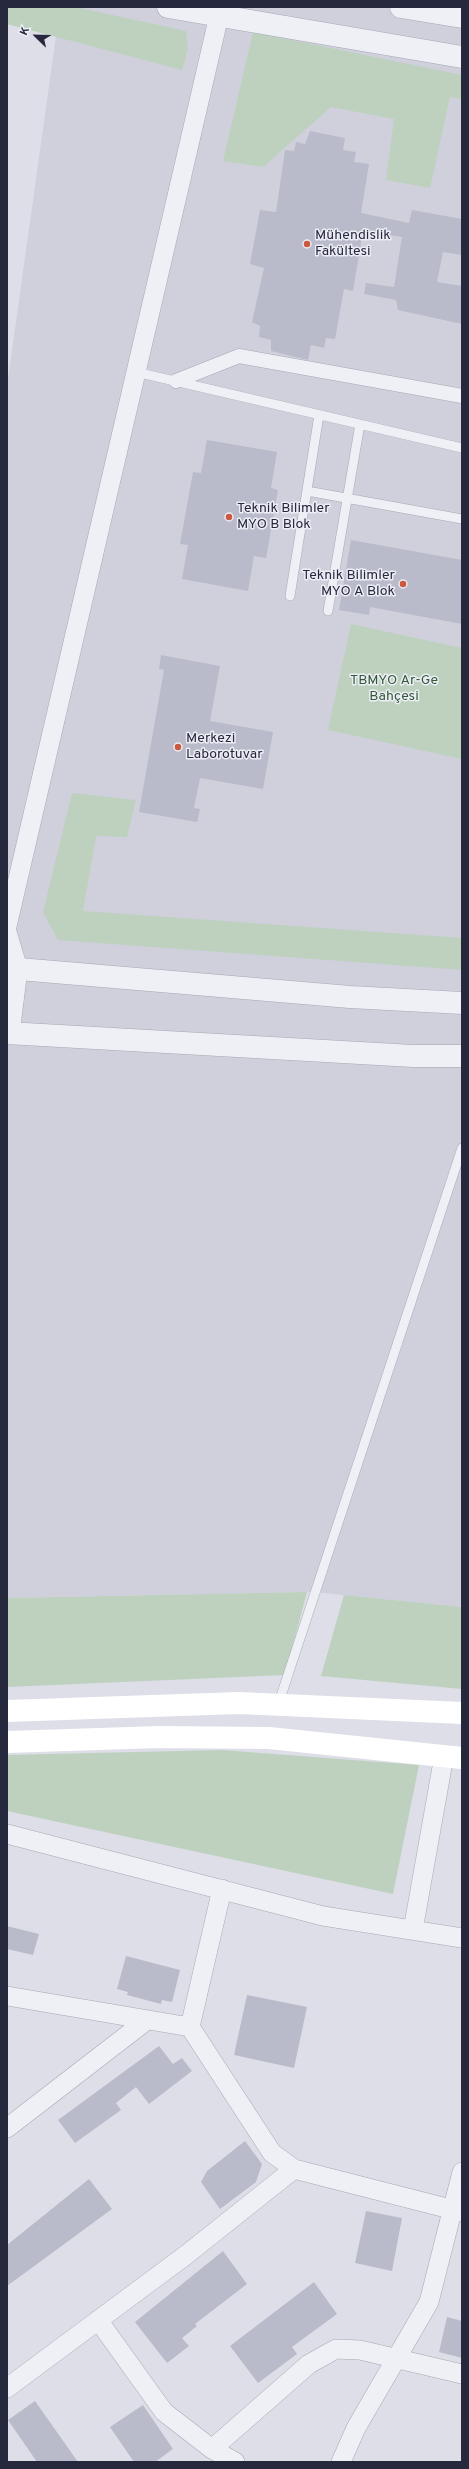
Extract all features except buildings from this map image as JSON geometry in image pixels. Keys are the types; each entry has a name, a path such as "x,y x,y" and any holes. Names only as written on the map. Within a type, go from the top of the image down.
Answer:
{"main road":[{"path":"7,1711 239,1703 462,1713"},
{"path":"7,1742 159,1737 269,1738 453,1757"}],"street":[{"path":"168,7 220,12 462,57"},
{"path":"401,7 462,17"},
{"path":"7,926 220,12"},
{"path":"176,381 239,356 462,396"},
{"path":"7,932 13,968 8,1034 413,1056 462,1056"},
{"path":"13,968 350,997 462,1003"},
{"path":"413,1930 453,1757"},
{"path":"7,1834 323,1916 462,1938"},
{"path":"222,1889 190,2027 272,2153 294,2169 457,2211"},
{"path":"7,1996 190,2027"},
{"path":"7,2128 148,2020"},
{"path":"7,2388 186,2255 294,2169"},
{"path":"341,2462 356,2428 429,2302 457,2211 462,2172"},
{"path":"98,2320 164,2412 212,2450 235,2462"},
{"path":"212,2450 308,2364 336,2349 360,2350 462,2374"}],"lane":[{"path":"136,372 462,448"},
{"path":"290,596 319,415"},
{"path":"328,611 360,424"},
{"path":"307,491 462,519"},
{"path":"278,1704 462,1148"}],"shaded area":[{"path":"7,7 462,7 462,1607 313,1592 7,1598 7,386 56,36 7,24"}],"green space":[{"path":"7,7 76,7 186,31 188,49 182,70 7,24"},
{"path":"253,32 462,75 462,99 450,97 430,188 386,180 394,119 331,107 263,167 223,161"},
{"name":"TBMYO Ar-Ge Bahçesi","path":"351,624 462,648 462,759 328,730"},
{"path":"72,793 136,800 127,837 96,836 83,911 462,938 462,970 58,940 43,912"},
{"path":"307,1592 285,1675 7,1687 7,1598"},
{"path":"344,1595 462,1607 462,1689 321,1676"},
{"path":"221,1750 419,1765 393,1894 7,1811 7,1755"}],"place":[{"name":"Mühendislik Fakültesi","path":"307,244"},
{"name":"Teknik Bilimler MYO B Blok","path":"229,517"},
{"name":"Teknik Bilimler MYO A Blok","path":"403,584"},
{"name":"Merkezi Laborotuvar","path":"178,747"}]}
